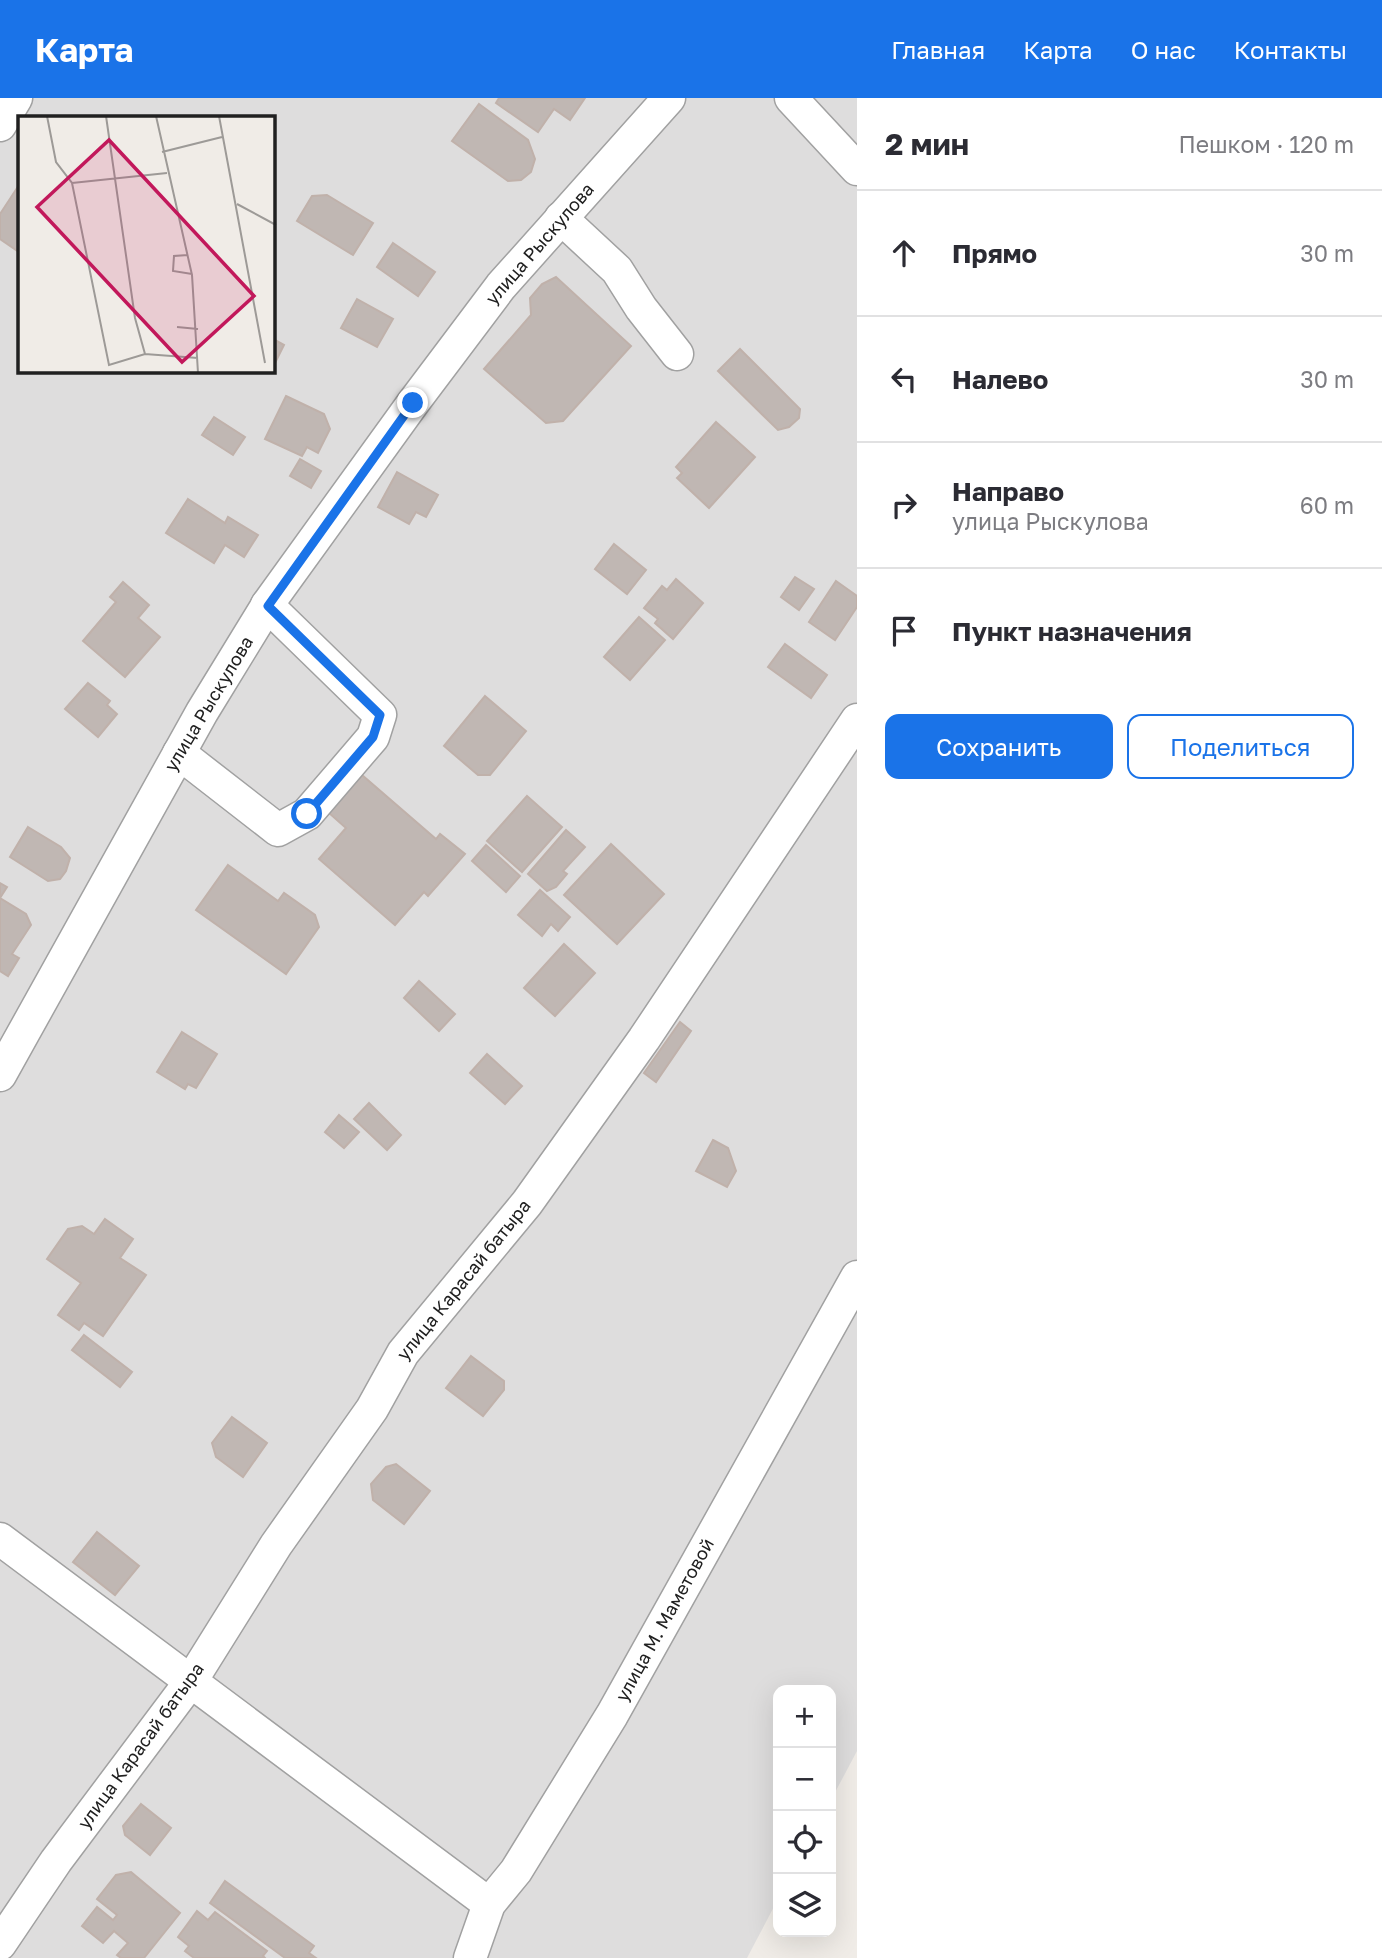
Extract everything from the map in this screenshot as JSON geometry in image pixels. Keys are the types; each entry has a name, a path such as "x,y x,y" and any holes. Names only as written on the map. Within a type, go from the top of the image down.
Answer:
{"street":[{"path":"0,125 16,98"},
{"name":"улица Рыскулова","path":"0,1075 179,753 268,606 413,403 501,286 669,98"},
{"path":"791,98 857,169"},
{"path":"561,218 617,270 641,308 677,354"},
{"path":"179,753 278,830 307,814 373,737 380,715 268,606"},
{"name":"улица Карасай батыра","path":"0,1944 56,1861 191,1681 276,1545 372,1409 403,1353 527,1203 644,1039 857,720"},
{"name":"улица М. Маметовой","path":"470,1958 489,1904 516,1871 612,1715 857,1277"},
{"path":"0,1539 489,1904"}],"shaded area":[{"path":"0,98 857,98 857,1751 836,1791 836,1685 773,1685 773,1909 747,1958 0,1958"}],"building":[{"path":"499,98 585,98 570,120 554,109 538,132 496,103"},
{"path":"479,104 528,140 535,159 531,172 521,180 508,181 452,141"},
{"path":"18,187 18,251 0,239 0,214"},
{"path":"327,195 373,223 353,255 297,221 312,196"},
{"path":"393,243 435,272 418,296 377,267"},
{"path":"556,277 631,346 563,421 546,423 484,369 531,315 530,298 542,284"},
{"path":"357,299 393,319 377,347 341,328"},
{"path":"275,340 284,345 275,363"},
{"path":"740,349 800,409 799,418 789,427 778,430 718,371"},
{"path":"286,396 324,414 330,429 318,453 307,447 302,456 265,439"},
{"path":"214,417 245,437 233,455 202,435"},
{"path":"716,422 755,457 709,508 677,478 682,473 676,467"},
{"path":"300,459 321,471 311,488 290,476"},
{"path":"397,472 438,495 426,517 416,512 409,524 378,507"},
{"path":"188,499 225,523 228,517 258,535 244,557 225,545 214,563 166,533"},
{"path":"614,544 646,570 627,594 595,569"},
{"path":"795,577 814,589 799,610 781,597"},
{"path":"676,579 703,603 673,639 655,623 658,619 644,608 662,586 667,590"},
{"path":"836,581 857,596 857,607 835,640 809,622"},
{"path":"123,582 149,605 138,618 160,637 125,677 83,641 116,602 110,597"},
{"path":"639,617 665,640 630,680 604,657"},
{"path":"785,644 827,675 811,698 768,667"},
{"path":"88,683 110,701 107,705 117,714 98,737 65,709"},
{"path":"485,696 526,731 490,775 478,775 444,746"},
{"path":"362,775 436,839 440,834 465,854 428,896 424,892 395,925 319,859 346,828 329,813"},
{"path":"527,796 562,827 522,872 487,841"},
{"path":"28,827 61,847 70,858 60,879 48,881 10,857"},
{"path":"566,830 585,847 563,871 567,874 556,887 547,891 528,874"},
{"path":"611,844 664,894 617,944 564,895"},
{"path":"486,845 520,876 506,892 472,861"},
{"path":"228,865 278,901 284,893 315,915 319,927 286,974 196,910"},
{"path":"0,883 7,887 0,898"},
{"path":"540,890 570,917 558,931 551,924 542,936 518,915"},
{"path":"0,898 26,914 31,925 12,954 19,958 8,976 0,971"},
{"path":"564,944 595,973 555,1016 524,988"},
{"path":"419,981 455,1014 439,1031 404,998"},
{"path":"680,1022 691,1031 656,1082 644,1073"},
{"path":"182,1032 217,1054 196,1088 188,1084 185,1089 157,1072"},
{"path":"487,1054 522,1086 505,1104 470,1073"},
{"path":"369,1103 401,1135 387,1150 354,1119"},
{"path":"339,1115 359,1132 344,1148 325,1132"},
{"path":"713,1140 728,1148 736,1171 727,1187 696,1171"},
{"path":"105,1219 133,1239 120,1258 146,1275 103,1336 84,1323 79,1330 58,1315 81,1283 47,1259 68,1229 82,1226 94,1234"},
{"path":"84,1335 132,1372 120,1387 72,1350"},
{"path":"471,1356 504,1381 504,1390 483,1416 446,1388"},
{"path":"232,1417 267,1443 243,1477 216,1457 212,1443"},
{"path":"396,1464 430,1491 404,1524 373,1500 371,1484 386,1467"},
{"path":"97,1532 139,1566 115,1595 73,1562"},
{"path":"141,1804 171,1828 150,1855 125,1835 123,1826"},
{"path":"131,1872 180,1913 144,1958 121,1958 117,1955 128,1943 114,1931 103,1943 82,1926 97,1907 113,1920 117,1915 97,1899 116,1875"},
{"path":"225,1881 314,1946 309,1953 316,1958 285,1958 210,1903"},
{"path":"197,1911 208,1920 215,1912 267,1951 263,1956 265,1958 194,1958 185,1951 189,1946 178,1937"}],"route":[{"path":"307,814 373,737 380,715 268,606 413,403"}]}
